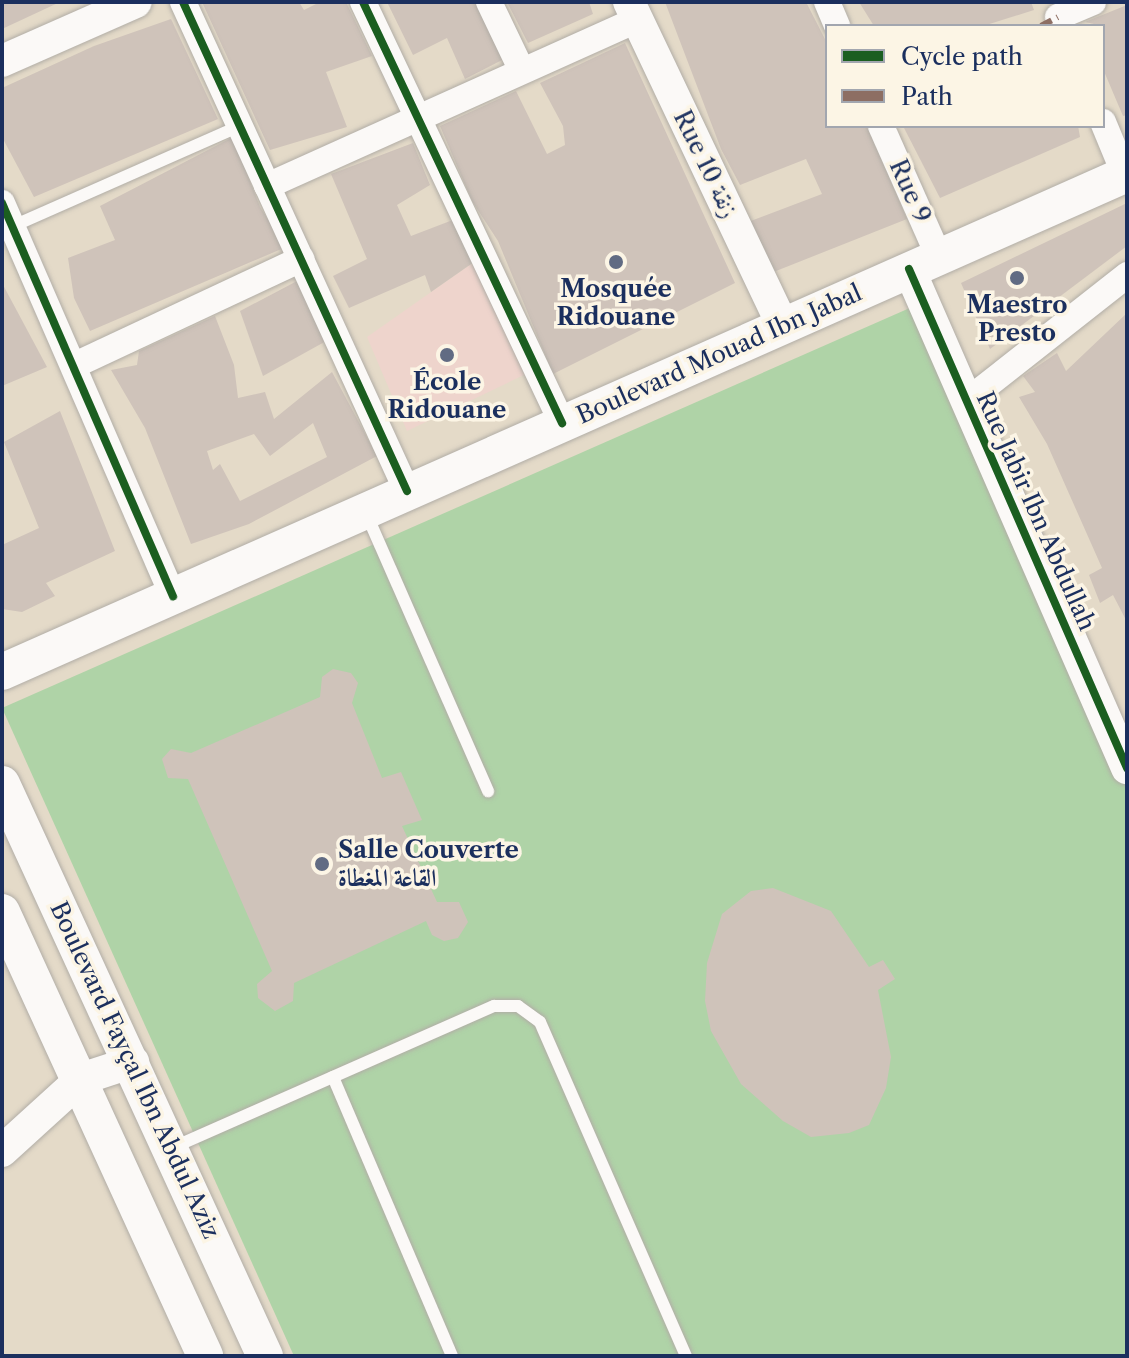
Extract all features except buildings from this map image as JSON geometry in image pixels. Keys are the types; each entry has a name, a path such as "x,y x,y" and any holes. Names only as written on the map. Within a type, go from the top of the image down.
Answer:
{"main road":[{"name":"Boulevard Mouad Ibn Jabal","path":"2,672 1126,174"},
{"name":"Boulevard Fayçal Ibn Abdul Aziz","path":"2,784 133,1062 265,1356"},
{"path":"2,912 81,1079 205,1356"}],"street":[{"path":"2,61 136,2"},
{"path":"183,2 407,491"},
{"path":"363,2 562,423"},
{"path":"489,2 522,71"},
{"path":"827,2 836,24"},
{"path":"1057,15 1093,2"},
{"path":"267,186 522,71 633,11"},
{"name":"Rue 10 زنقة","path":"633,11 783,327"},
{"path":"1105,127 1126,174"},
{"name":"Rue 9","path":"882,128 924,263"},
{"path":"7,214 173,596"},
{"path":"75,365 301,259"},
{"name":"Rue Jabir Ibn Abdullah","path":"924,263 967,401 1124,751"},
{"path":"967,401 1127,275"},
{"path":"2,1151 81,1079 133,1062"}],"lane":[{"path":"7,214 240,126"},
{"path":"365,511 488,791"},
{"path":"172,1148 494,1006 518,1006 540,1022 686,1356"},
{"path":"333,1077 452,1356"}],"shaded area":[{"name":"École Ridouane","path":"474,262 528,373 407,431 367,337"}],"green space":[{"path":"912,307 1127,785 1127,1356 294,1356 2,708"}],"marked path":[{"path":"1045,24 1058,17"}],"cycle path":[{"path":"183,2 407,491"},
{"path":"363,2 562,423"},
{"path":"2,203 173,596"},
{"path":"909,269 1127,768"}],"place":[{"name":"Mosquée Ridouane","path":"616,262"},
{"name":"Maestro Presto","path":"1017,278"},
{"name":"École Ridouane","path":"447,355"},
{"name":"Salle Couverte القاعة المغطاة","path":"322,864"}]}
